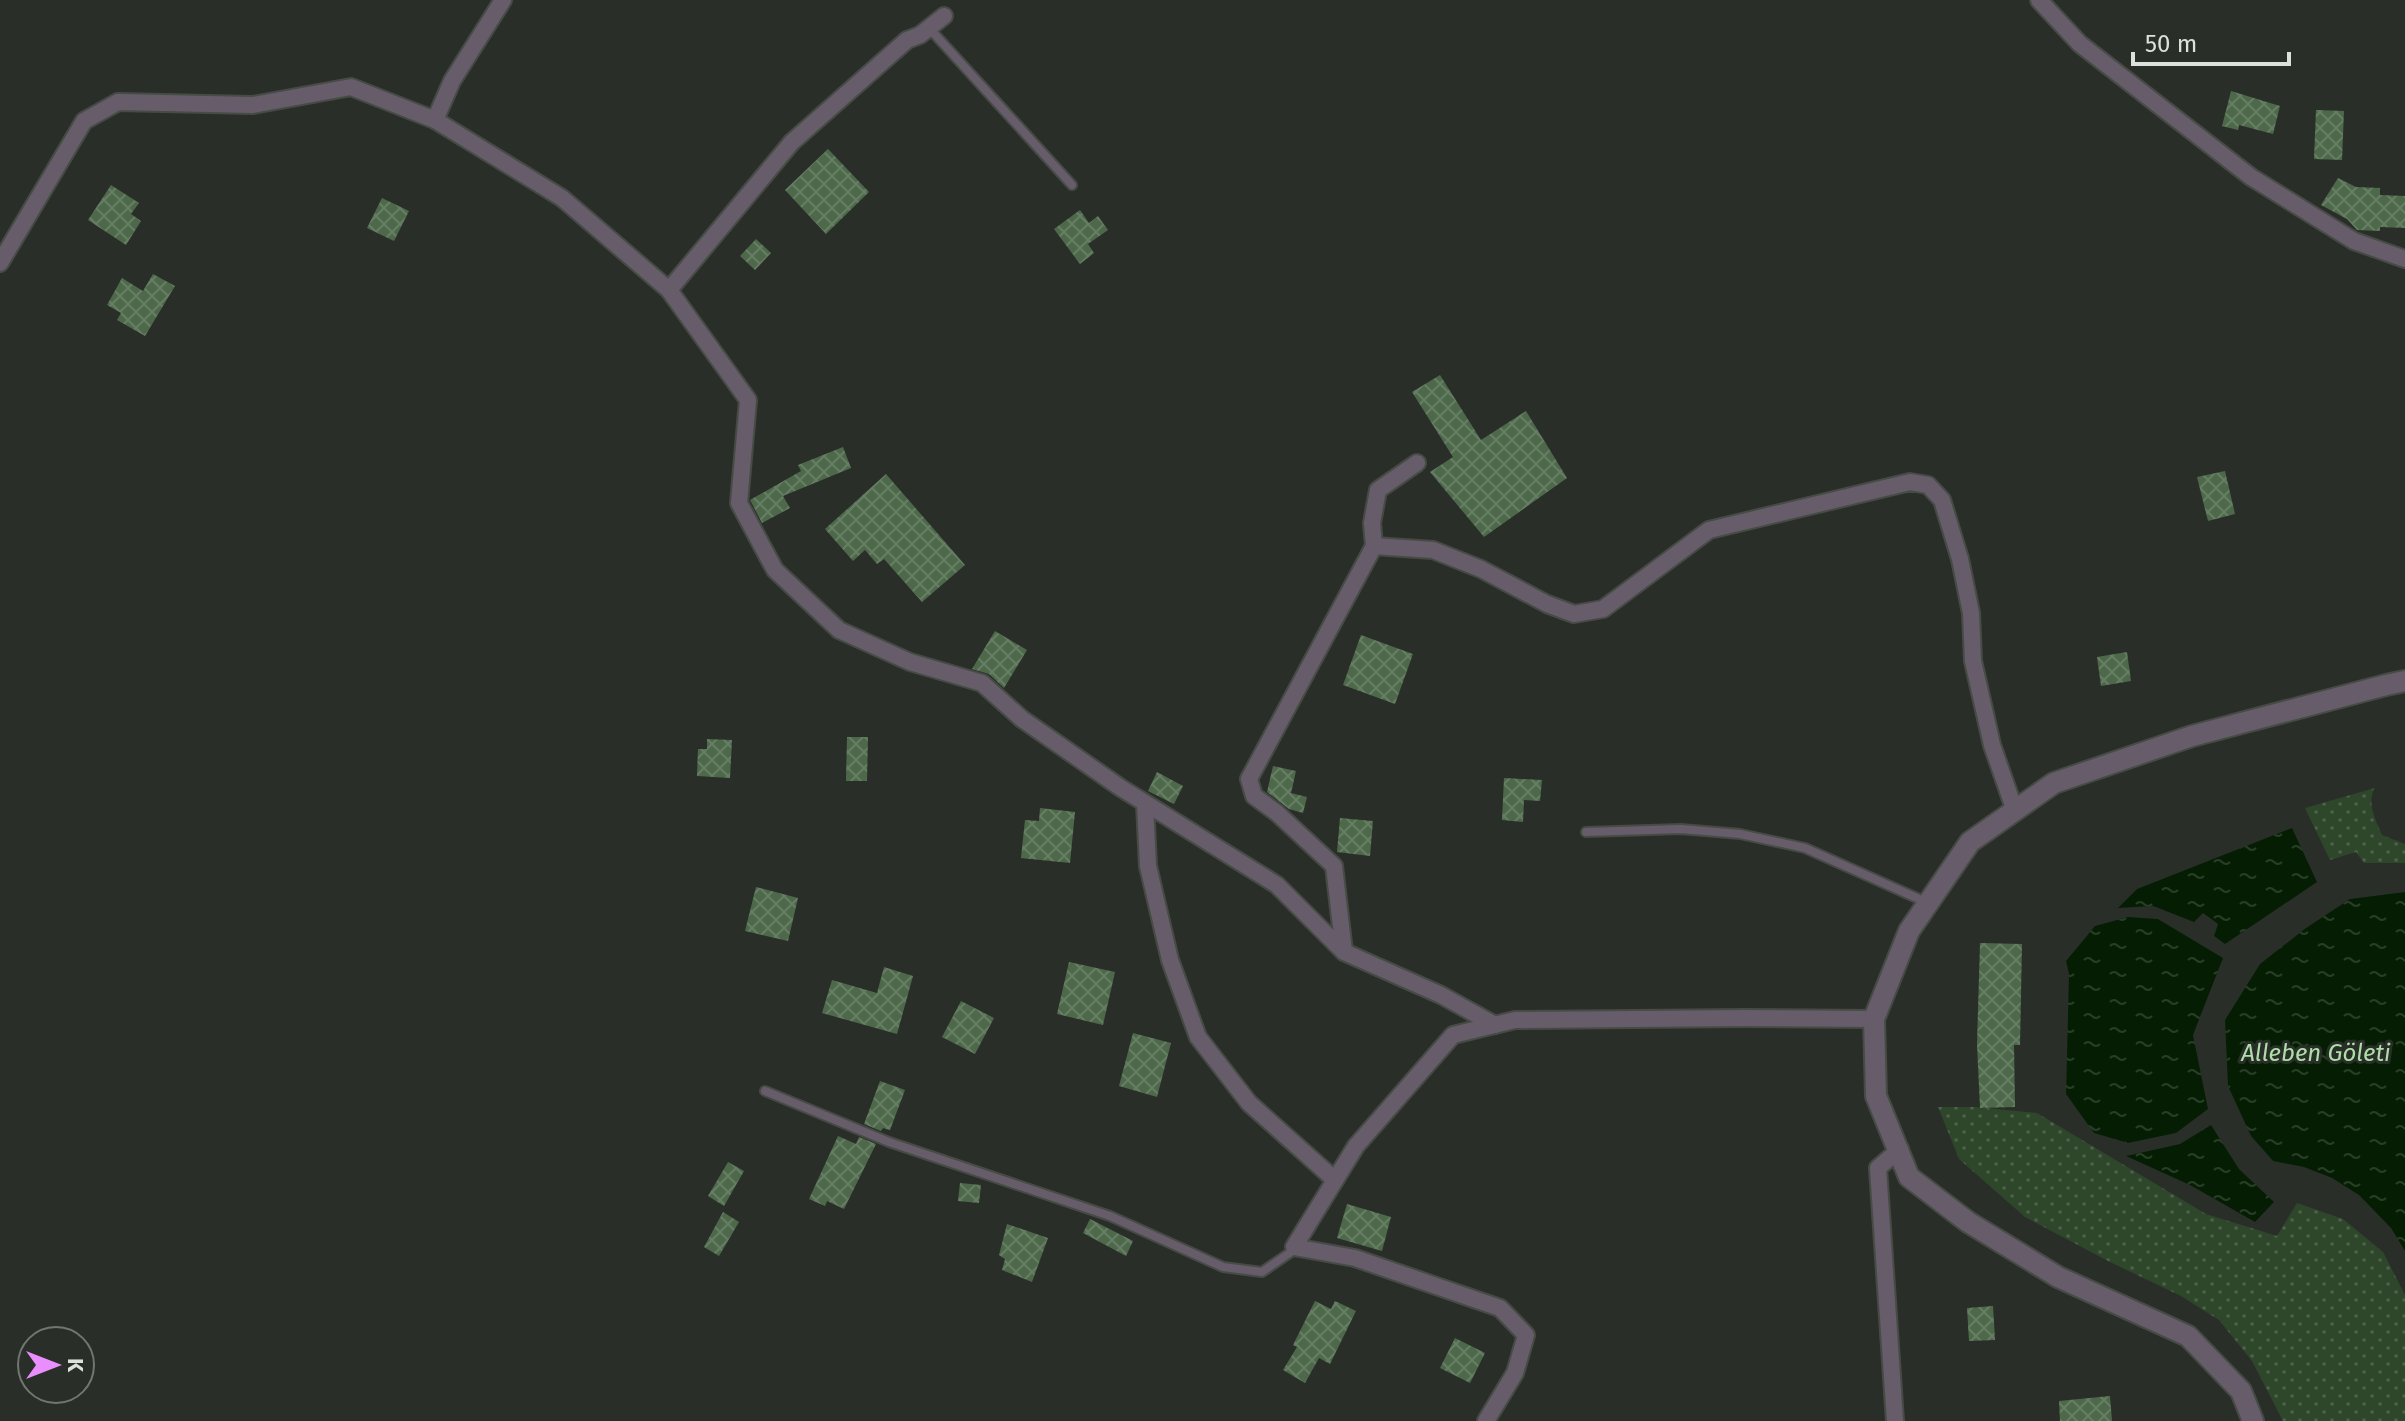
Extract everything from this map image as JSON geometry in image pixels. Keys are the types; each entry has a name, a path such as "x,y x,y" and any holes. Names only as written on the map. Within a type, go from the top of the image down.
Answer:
{"street":[{"path":"435,120 452,81 503,0"},
{"path":"2039,0 2080,44 2251,177 2354,241 2405,259"},
{"path":"669,290 792,142 907,40 920,35 944,16"},
{"path":"0,263 84,121 118,102 253,105 351,87 435,120 562,198 669,290 748,400 739,503 775,570 839,630 910,662 982,683 1022,719 1145,804 1277,885 1344,952 1441,995 1495,1025"},
{"path":"1344,952 1334,866 1254,796 1249,779 1374,546 1372,523 1378,490 1417,463"},
{"path":"1374,546 1433,550 1481,569 1547,604 1574,614 1603,609 1709,530 1910,482 1928,485 1942,500 1960,559 1971,613 1973,661 1992,745 2015,811"},
{"path":"2253,1421 2241,1391 2188,1336 2058,1277 1968,1222 1909,1177 1876,1096 1874,1019 1909,931 1970,842 2054,783 2192,736 2405,681"},
{"path":"1145,804 1148,866 1170,960 1198,1037 1249,1103 1335,1180"},
{"path":"1486,1421 1515,1373 1526,1335 1500,1308 1355,1258 1294,1247 1356,1146 1453,1035 1515,1020 1874,1019"},
{"path":"1895,1421 1878,1168 1900,1149"}],"lane":[{"path":"929,28 1072,185"},
{"path":"1586,832 1681,829 1740,834 1805,848 1928,903"},
{"path":"765,1091 889,1142 1110,1216 1223,1267 1262,1272 1294,1247"}],"shaded area":[{"path":"2375,788 2371,799 2377,824 2382,835 2405,844 2405,863 2364,863 2356,852 2330,860 2305,808"},
{"path":"1938,1107 2037,1113 2206,1214 2277,1236 2297,1203 2343,1219 2383,1252 2405,1295 2405,1421 2283,1421 2252,1361 2219,1320 2181,1296 2025,1217 1959,1159"}],"water":[{"path":"2292,828 2317,882 2225,944 2214,936 2218,924 2203,913 2194,922 2153,906 2118,908 2137,889"},
{"name":"Alleben Göleti","path":"2405,892 2405,1251 2391,1228 2359,1195 2332,1178 2304,1167 2273,1161 2251,1136 2228,1086 2225,1020 2260,964 2306,928 2350,899"},
{"path":"2128,917 2158,919 2223,958 2193,1035 2208,1109 2176,1133 2128,1143 2094,1133 2066,1094 2069,974 2066,961 2095,926"},
{"path":"2211,1125 2239,1169 2274,1202 2255,1222 2190,1185 2126,1156 2180,1144"}],"building":[{"path":"2231,91 2280,106 2273,134 2239,125 2238,130 2222,126"},
{"path":"2316,110 2344,111 2342,160 2314,159"},
{"path":"828,149 869,192 826,234 785,190"},
{"path":"2338,178 2356,187 2380,188 2380,195 2405,196 2405,228 2357,230 2347,219 2321,205"},
{"path":"111,185 139,203 131,214 141,221 126,245 88,220"},
{"path":"382,198 409,211 394,241 367,228"},
{"path":"1080,210 1089,223 1098,216 1108,230 1088,244 1094,253 1080,264 1054,229"},
{"path":"756,239 771,253 755,270 740,256"},
{"path":"153,274 175,286 145,336 117,320 121,313 107,305 122,278 143,291"},
{"path":"1440,375 1481,440 1526,411 1567,478 1484,537 1430,472 1453,457 1412,392"},
{"path":"843,447 851,468 783,496 790,508 762,523 750,500 801,471 798,465"},
{"path":"2225,471 2235,514 2208,521 2197,477"},
{"path":"886,474 965,565 922,602 884,559 877,564 865,550 853,561 825,529"},
{"path":"995,631 1027,650 1004,688 989,674 972,669"},
{"path":"1361,635 1413,654 1395,704 1343,685"},
{"path":"2127,652 2131,681 2101,686 2097,657"},
{"path":"847,737 868,737 867,781 846,781"},
{"path":"707,739 732,740 730,778 697,776 698,749 707,749"},
{"path":"1273,766 1296,771 1291,793 1307,797 1303,813 1289,809 1267,792"},
{"path":"1157,772 1183,786 1174,804 1148,791"},
{"path":"1504,778 1542,780 1540,801 1524,800 1523,822 1502,820"},
{"path":"1040,808 1075,812 1070,863 1021,858 1025,820 1039,821"},
{"path":"1340,818 1373,821 1370,856 1337,852"},
{"path":"756,887 798,898 788,941 745,931"},
{"path":"1980,943 2022,944 2020,1045 2014,1045 2015,1107 1980,1108 1977,1044"},
{"path":"1069,962 1115,972 1103,1025 1057,1014"},
{"path":"884,967 913,976 897,1034 822,1013 832,980 877,993"},
{"path":"961,1001 994,1018 975,1054 942,1037"},
{"path":"1133,1033 1171,1043 1157,1097 1119,1086"},
{"path":"880,1081 905,1090 890,1130 883,1128 881,1131 864,1124"},
{"path":"838,1136 856,1144 859,1137 876,1144 844,1209 827,1201 825,1206 809,1199"},
{"path":"728,1162 744,1171 724,1206 708,1196"},
{"path":"960,1183 981,1185 979,1203 958,1201"},
{"path":"1347,1204 1391,1217 1382,1251 1337,1238"},
{"path":"723,1212 739,1222 719,1256 704,1247"},
{"path":"1090,1219 1133,1241 1126,1256 1083,1233"},
{"path":"1007,1224 1048,1238 1032,1282 1002,1270 1005,1259 999,1255"},
{"path":"1315,1301 1331,1309 1335,1301 1356,1311 1330,1364 1319,1358 1305,1383 1283,1370 1297,1347 1293,1345"},
{"path":"1993,1306 1995,1340 1969,1341 1967,1308"},
{"path":"1455,1338 1485,1353 1470,1383 1440,1368"},
{"path":"2110,1396 2112,1421 2060,1421 2059,1401"}]}
